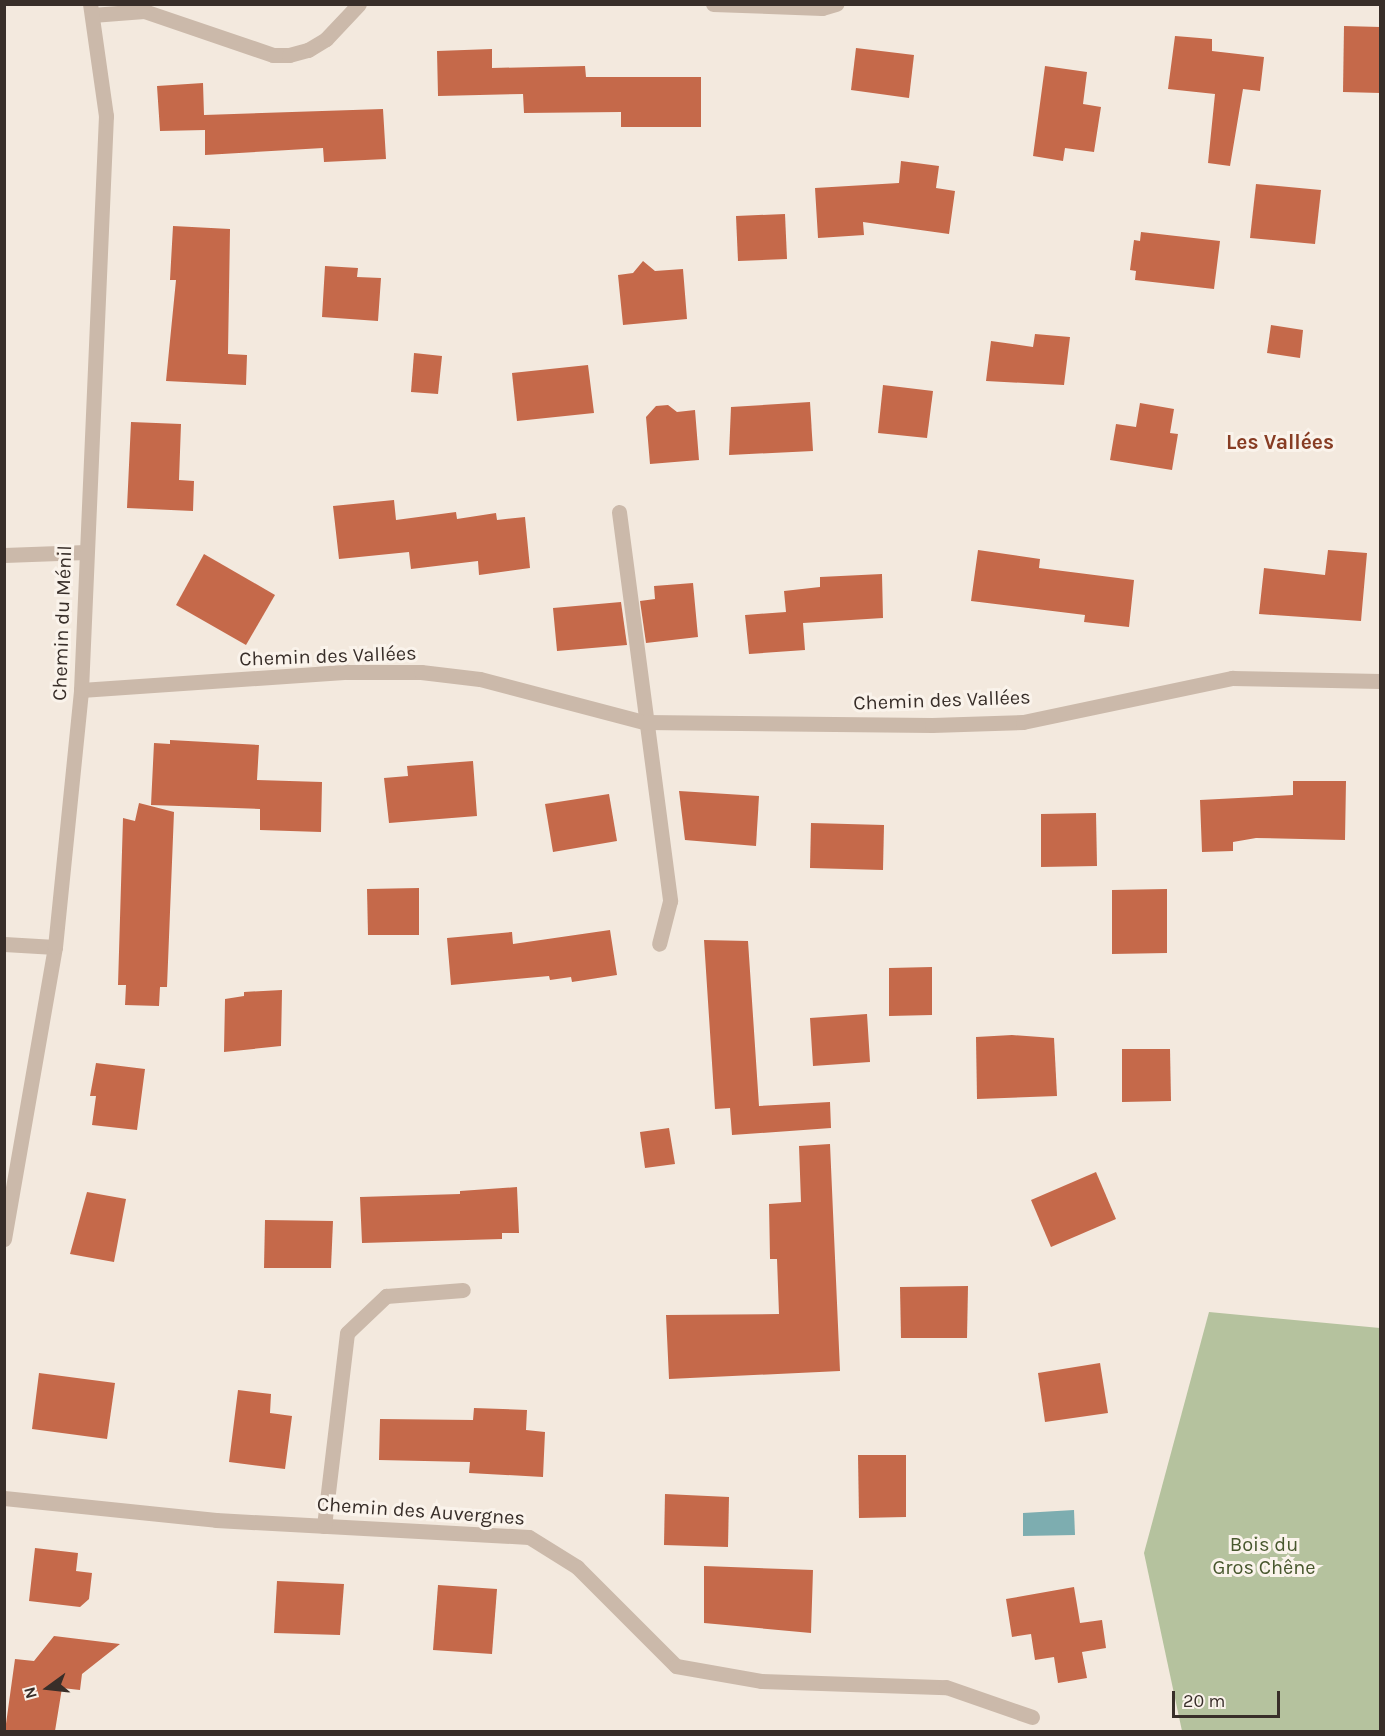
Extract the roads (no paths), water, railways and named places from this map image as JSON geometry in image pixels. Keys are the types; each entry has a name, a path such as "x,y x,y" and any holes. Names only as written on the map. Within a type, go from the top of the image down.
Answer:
{"street":[{"path":"91,10 144,11 273,55 289,55 308,50 326,39 359,4"},
{"path":"713,4 822,8 836,4"},
{"name":"Chemin du Ménil","path":"4,1239 55,947 81,690 106,116 91,10"},
{"path":"619,512 644,722 670,901 659,944"},
{"path":"4,555 86,552"},
{"name":"Chemin des Vallées","path":"81,690 347,672 421,672 480,679 644,722 932,725 1023,722 1232,678 1380,681"},
{"path":"4,945 55,947"},
{"path":"324,1526 347,1333 387,1296 463,1290"},
{"name":"Chemin des Auvergnes","path":"4,1498 216,1520 529,1537 577,1567 659,1653 676,1666 697,1673 761,1681 946,1687 1032,1717"}],"water":[{"path":"1074,1510 1075,1535 1023,1536 1023,1513"}],"district":[{"name":"Les Vallées","path":"1280,442"}],"park label":[{"name":"Bois du Gros Chêne","path":"1264,1556"}]}
